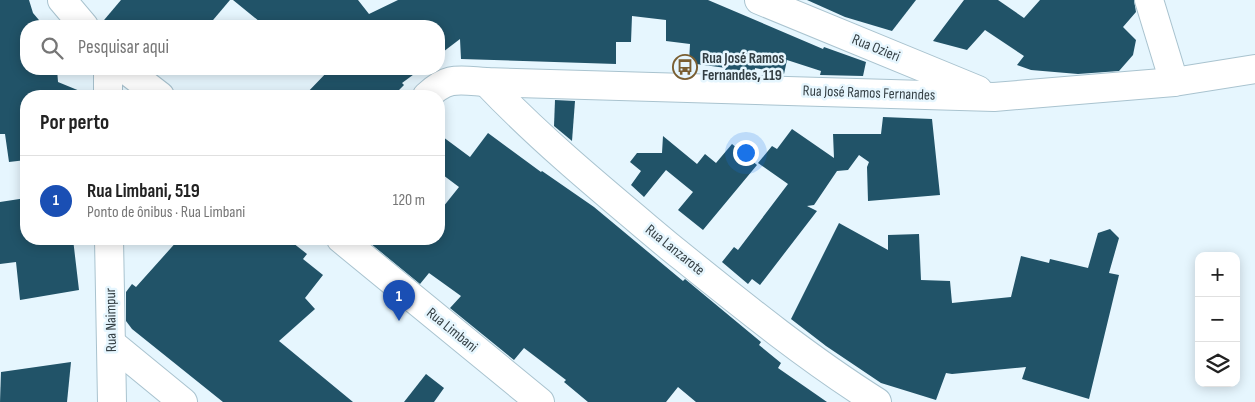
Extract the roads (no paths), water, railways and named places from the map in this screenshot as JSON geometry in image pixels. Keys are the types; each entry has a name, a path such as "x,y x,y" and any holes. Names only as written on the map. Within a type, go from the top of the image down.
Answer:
{"street":[{"path":"62,0 79,20"},
{"name":"Rua Ozieri","path":"759,0 994,97"},
{"path":"1149,0 1174,82"},
{"name":"Rua José Ramos Fernandes","path":"434,90 440,84 452,80 994,97 1174,82 1255,69"},
{"path":"108,75 108,90"},
{"path":"133,75 152,90"},
{"name":"Rua Lanzarote","path":"486,82 530,128 723,290 830,373 877,402"},
{"name":"Rua Naimpur","path":"110,245 112,402"},
{"name":"Rua Limbani","path":"348,245 540,402"},
{"path":"111,343 183,402"}],"place":[{"name":"Rua José Ramos Fernandes, 119","path":"685,67"},
{"name":"Rua Limbani, 519","path":"399,321"}]}
